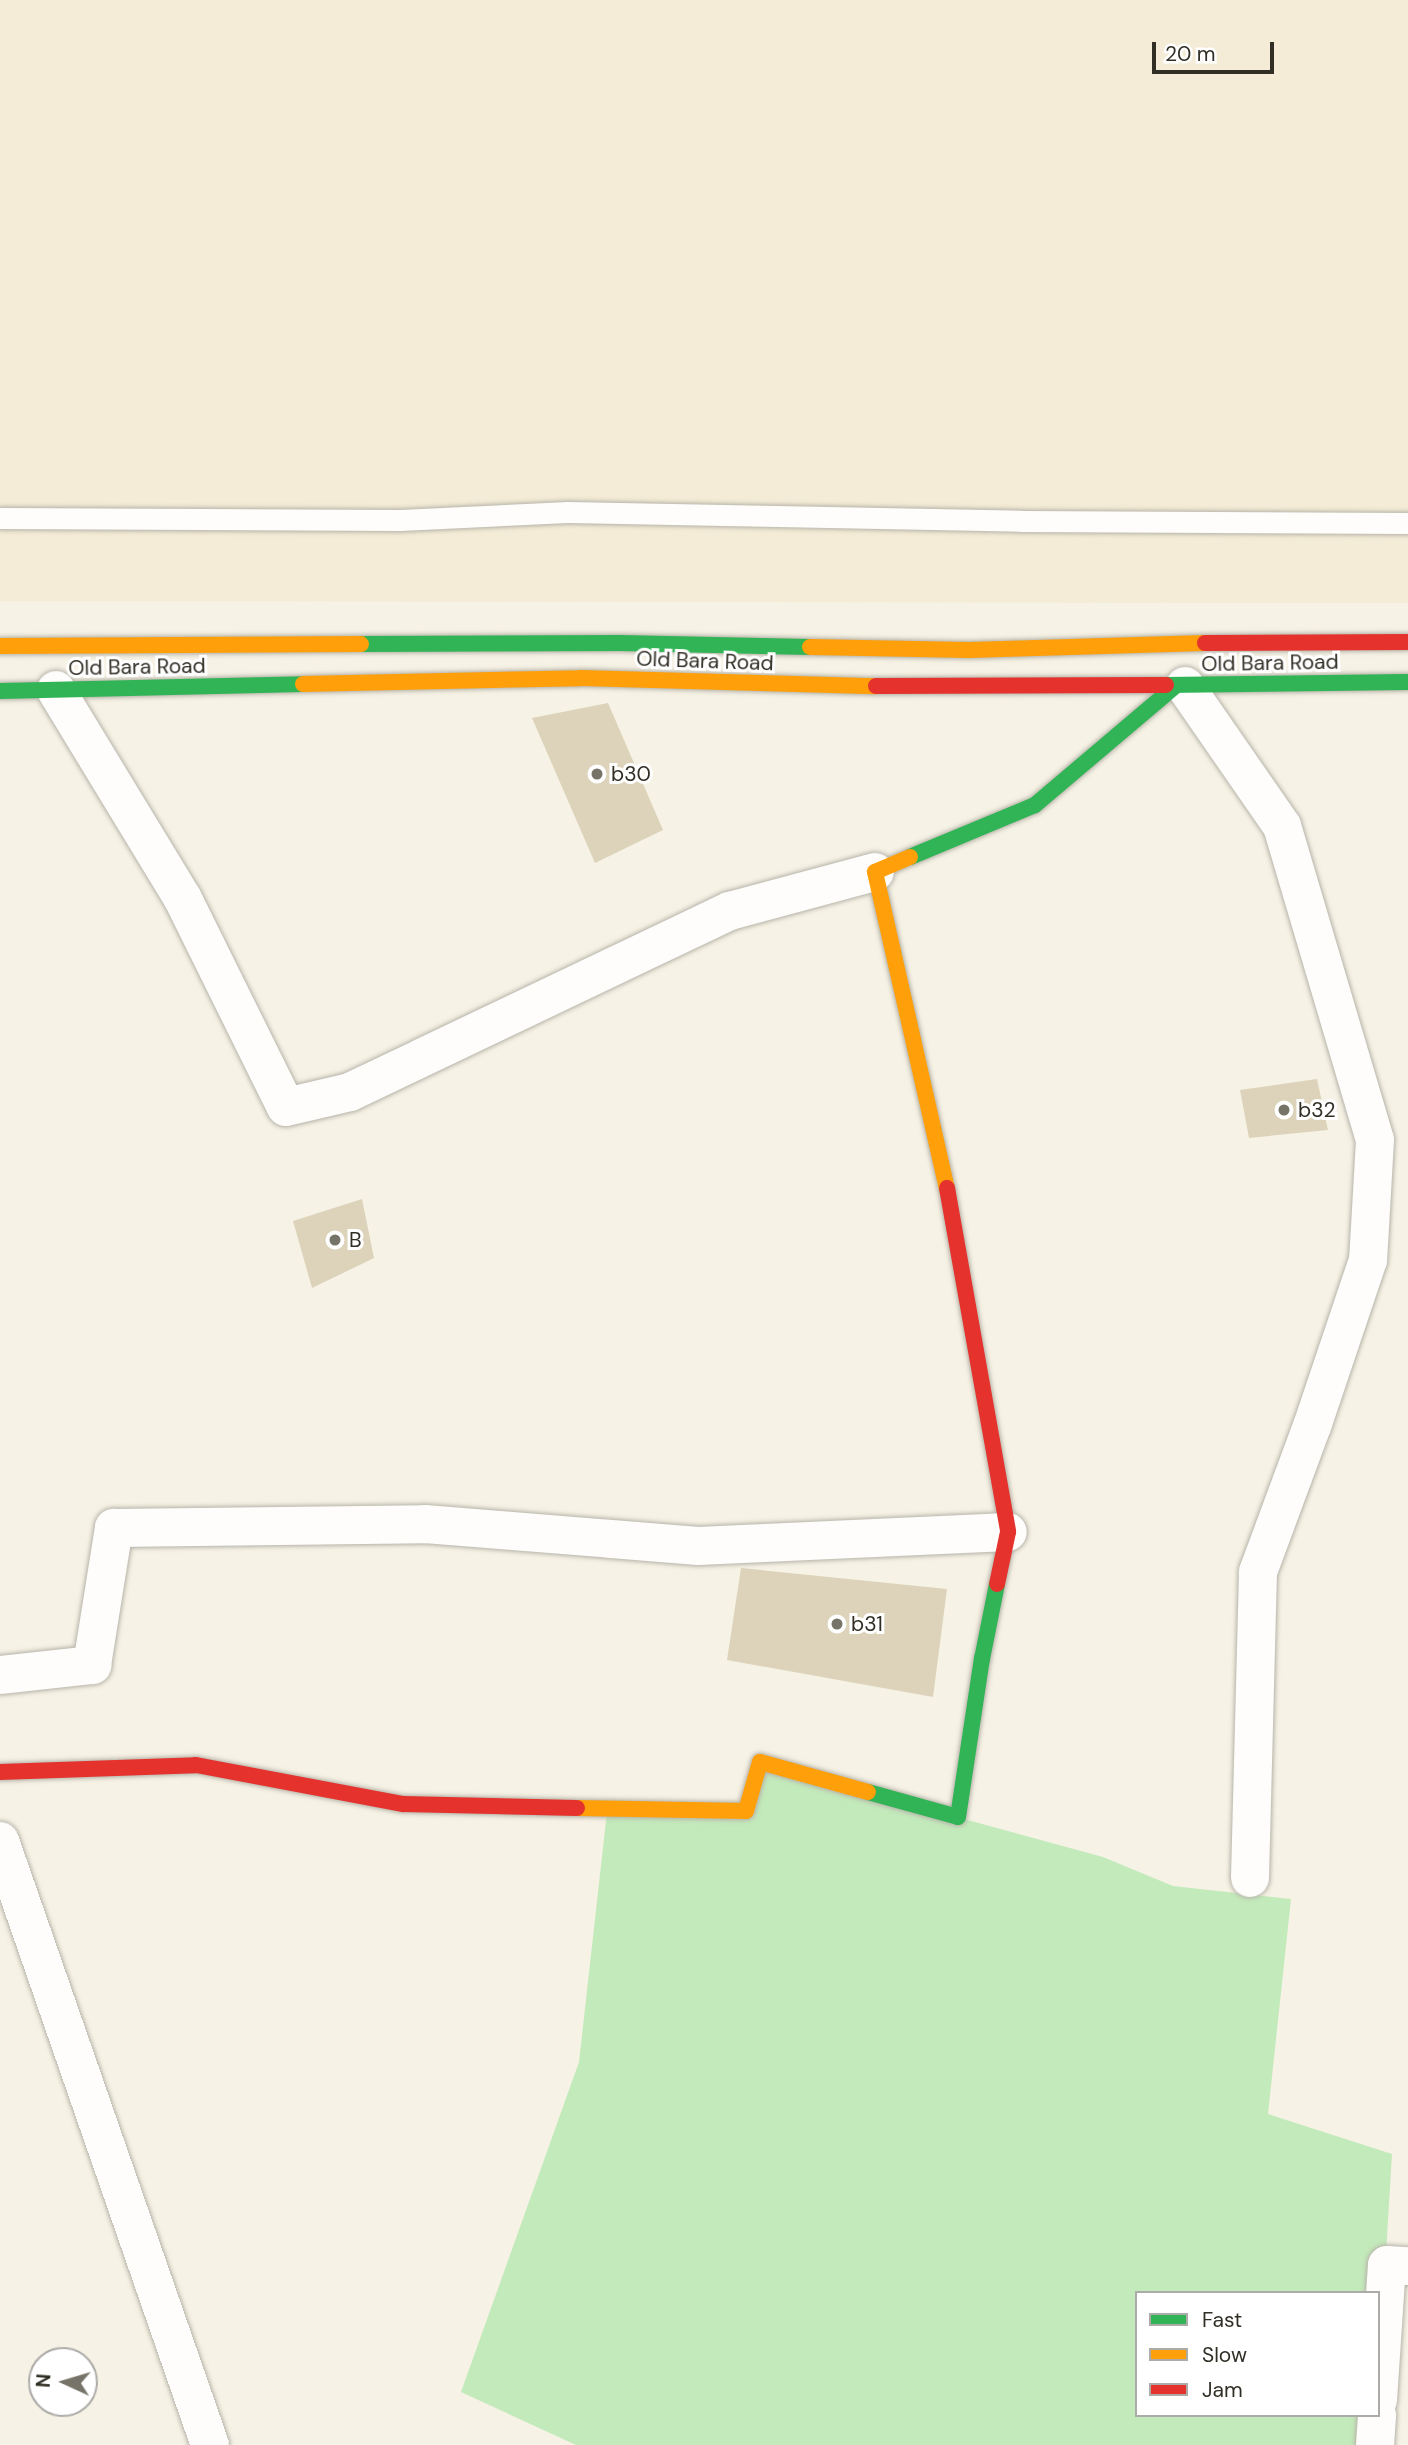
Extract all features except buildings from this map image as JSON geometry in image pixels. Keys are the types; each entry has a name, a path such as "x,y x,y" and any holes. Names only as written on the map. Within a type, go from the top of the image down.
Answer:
{"main road":[{"path":"0,646 331,664 620,643 969,650 1131,643 1408,642"},
{"name":"Old Bara Road","path":"0,691 56,690 331,664 582,678 937,688 1408,682"},
{"path":"0,1772 196,1765 403,1804 746,1811 760,1762 958,1817 982,1659 1008,1532 954,1219 875,872 1035,805 1179,686"}],"street":[{"path":"1179,686 1283,825 1375,1140 1368,1260 1312,1426 1258,1572 1250,1878"},
{"path":"56,690 182,897 286,1107 350,1092 730,911 875,872"},
{"path":"0,1675 92,1665 114,1528 425,1524 698,1546 1008,1532"},
{"path":"0,1841 210,2445"},
{"path":"1380,2370 1387,2265 1408,2266"},
{"path":"1375,2445 1377,2417"}],"lane":[{"path":"0,518 400,520 568,512 1008,520 1408,523"}],"shaded area":[{"path":"0,0 1408,0 1408,603 0,601"}],"green space":[{"path":"762,1764 1103,1857 1173,1886 1291,1899 1268,2114 1392,2154 1380,2354 1380,2291 1135,2291 1135,2417 1377,2417 1375,2445 576,2445 461,2392 579,2062 607,1812 748,1815"}],"traffic: fast":[{"path":"361,644 620,643 810,647"},
{"path":"1166,685 1408,682"},
{"path":"0,691 303,684"},
{"path":"910,857 1035,805 1174,687"},
{"path":"868,1792 958,1817 982,1659 997,1584"}],"traffic: slow":[{"path":"810,647 969,650 1205,643"},
{"path":"0,646 361,644"},
{"path":"303,684 581,678 876,686"},
{"path":"910,857 875,872 947,1188"},
{"path":"577,1808 746,1811 760,1762 868,1792"}],"traffic: jam":[{"path":"1205,643 1408,642"},
{"path":"876,686 1166,685"},
{"path":"947,1188 1008,1532 997,1584"},
{"path":"0,1772 196,1765 403,1804 577,1808"}],"place":[{"name":"b30","path":"597,774"},
{"name":"b32","path":"1284,1110"},
{"name":"B","path":"335,1240"},
{"name":"b31","path":"837,1624"}]}
